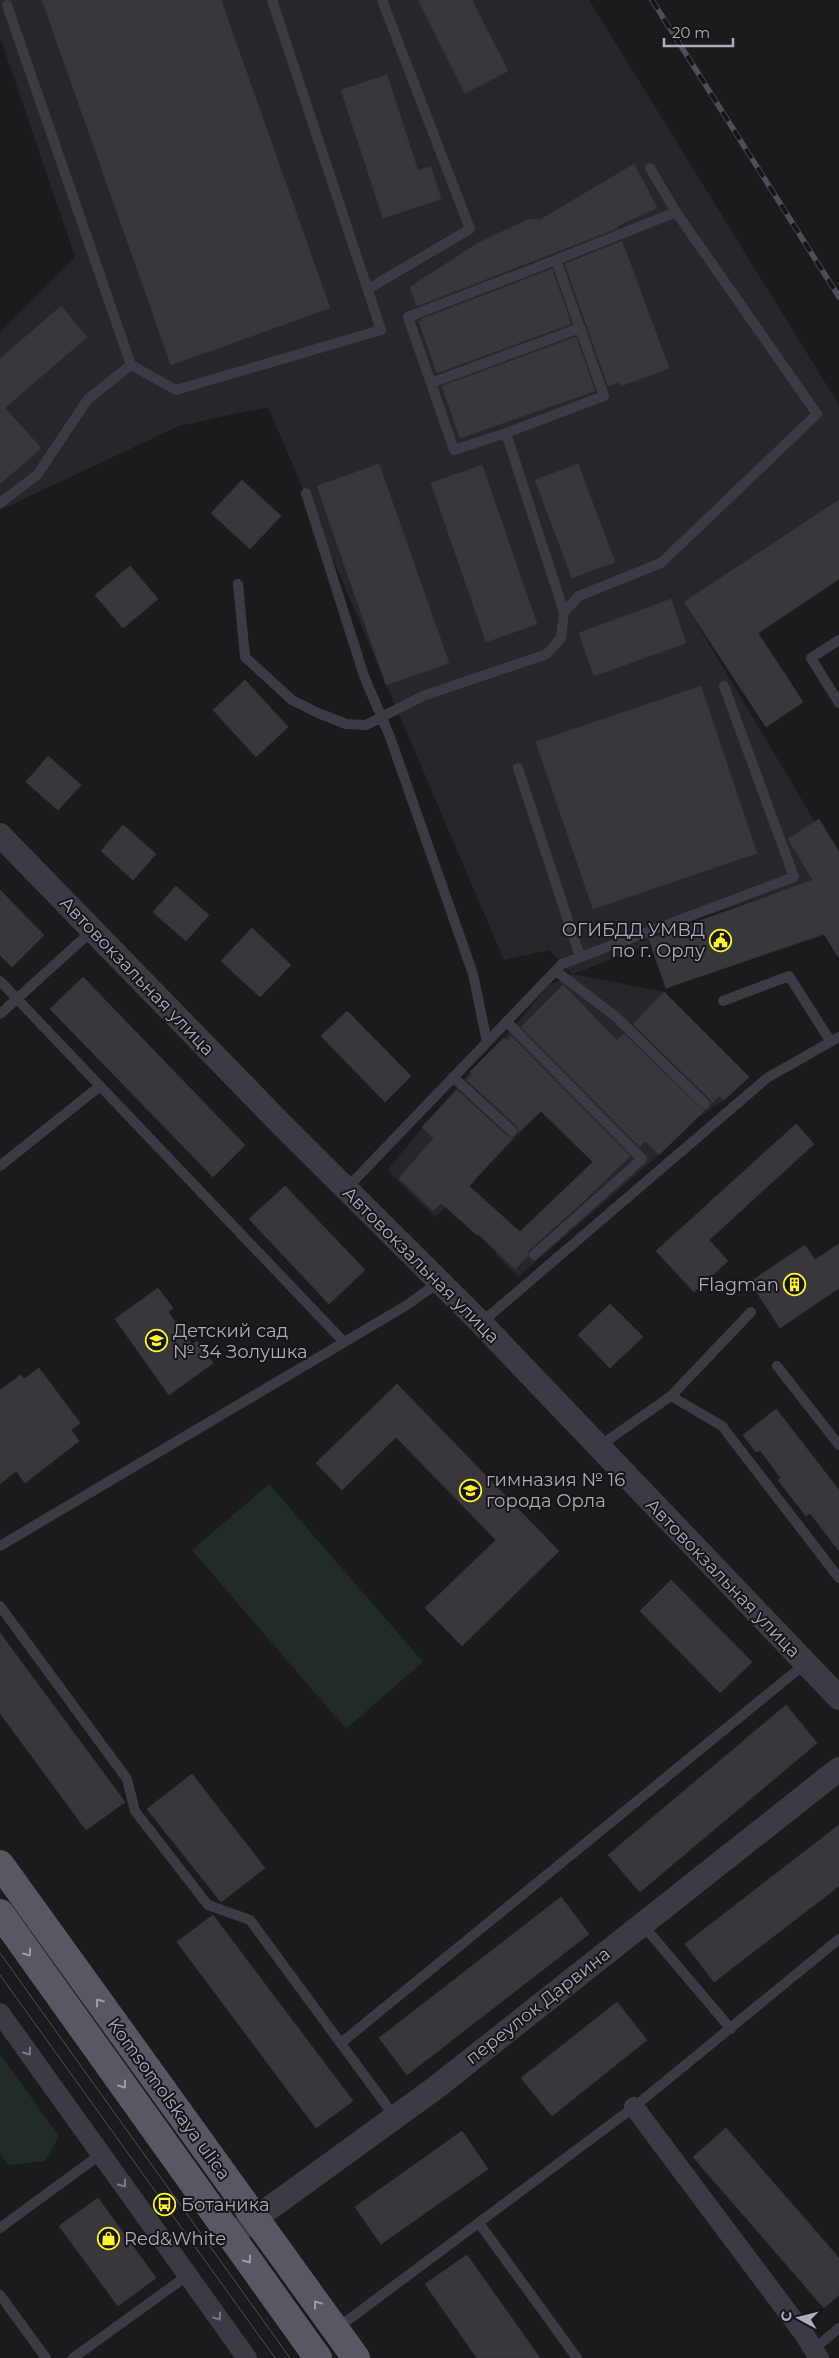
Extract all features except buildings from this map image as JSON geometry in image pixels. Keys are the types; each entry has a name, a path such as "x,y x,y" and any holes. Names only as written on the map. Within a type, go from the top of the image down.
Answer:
{"main road":[{"name":"Komsomolskaya ulica","path":"0,1864 356,2358"},
{"name":"Komsomolskaya ulica","path":"0,1913 318,2358"}],"street":[{"name":"Автовокзальная улица","path":"0,835 346,1189 480,1323 839,1698"},
{"name":"переулок Дарвина","path":"231,2236 434,2089 839,1769"},
{"path":"0,2013 247,2358"},
{"path":"634,2107 817,2354"}],"lane":[{"path":"6,5 131,365 176,390 381,330 272,0"},
{"path":"368,289 470,229 382,0"},
{"path":"564,612 579,596 661,563 817,414 676,212 650,168"},
{"path":"556,260 604,396 506,433 454,450 408,317 676,212"},
{"path":"431,383 580,328"},
{"path":"0,503 37,475 88,399 131,365"},
{"path":"238,584 245,657 292,700 318,714 346,724 366,724 382,718 423,696 547,654 561,638 564,612 506,433"},
{"path":"306,493 364,676 382,718 473,974 487,1042"},
{"path":"839,640 811,658 839,703"},
{"path":"346,1189 562,964 794,877 724,686"},
{"path":"518,768 580,957"},
{"path":"0,1014 93,930"},
{"path":"556,971 615,1016 705,1104"},
{"path":"480,1323 767,1078 835,1040 790,976 723,1001"},
{"path":"0,981 344,1342"},
{"path":"507,1022 642,1159 534,1255"},
{"path":"453,1077 512,1131"},
{"path":"0,1166 100,1086"},
{"path":"0,1546 407,1305 439,1282"},
{"path":"598,1448 671,1396 750,1312"},
{"path":"777,1366 839,1445"},
{"path":"671,1396 722,1426 839,1578"},
{"path":"0,1606 127,1779 135,1811 208,1905 250,1920 395,2117"},
{"path":"341,2042 806,1663"},
{"path":"642,1924 731,2029"},
{"path":"335,2330 634,2107 839,1939"},
{"path":"0,2228 101,2154"},
{"path":"479,2223 577,2358"},
{"path":"73,2358 188,2275"},
{"path":"0,2295 46,2358"},
{"path":"817,2354 839,2328"}],"shaded area":[{"path":"0,0 589,0 839,405 839,502 684,602 815,822 788,839 819,889 790,888 649,935 651,944 573,974 664,992 749,1077 724,1100 696,1119 659,1155 518,1277 495,1254 593,1162 541,1111 435,1217 387,1170 470,1072 504,1038 549,985 572,974 549,950 504,960 268,407 179,426 0,510 0,332 75,257 0,37"},
{"path":"269,1484 423,1662 346,1729 192,1550"},
{"path":"0,2054 59,2136 45,2161 8,2165 0,2154"}],"tram line":[{"path":"0,1953 290,2358"},
{"path":"0,1975 275,2358"}],"railway":[{"path":"652,0 839,297"}],"place":[{"name":"ОГИБДД УМВД по г. Орлу","path":"721,940"},
{"name":"Flagman","path":"795,1285"},
{"name":"Детский сад № 34 Золушка","path":"157,1341"},
{"name":"гимназия № 16 города Орла","path":"470,1490"},
{"name":"Ботаника","path":"165,2205"},
{"name":"Red&White","path":"108,2239"}]}
